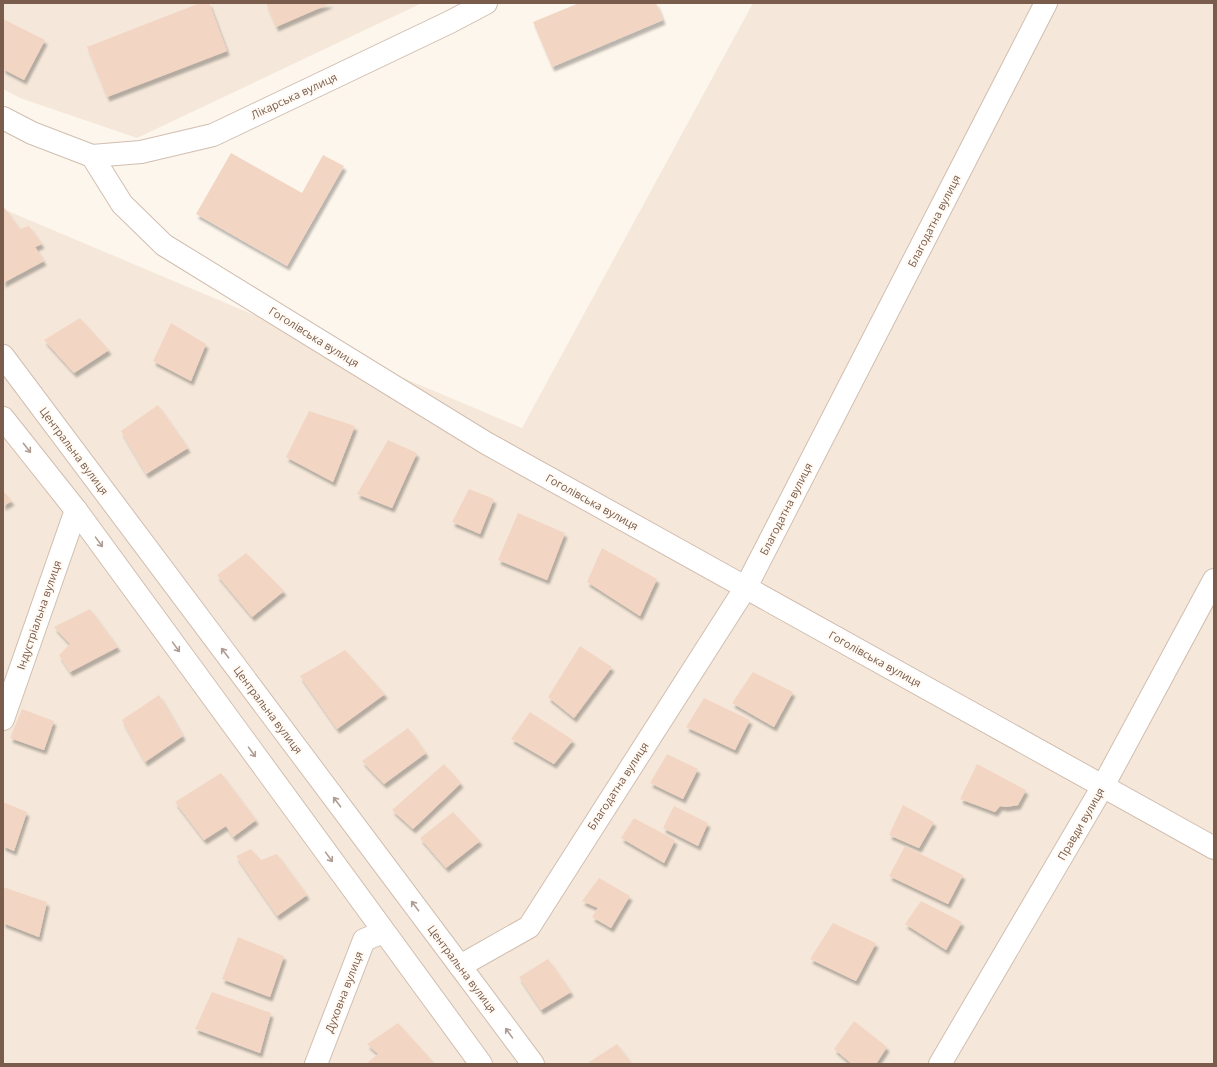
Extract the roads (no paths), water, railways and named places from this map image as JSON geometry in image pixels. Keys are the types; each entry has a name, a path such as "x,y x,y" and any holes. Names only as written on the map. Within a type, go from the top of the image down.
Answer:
{"street":[{"name":"Лікарська вулиця","path":"92,156 142,152 213,135 450,22 486,3"},
{"name":"Благодатна вулиця","path":"460,966 529,927 746,587 1046,3"},
{"path":"3,118 32,133 92,156"},
{"name":"Гоголівська вулиця","path":"92,156 122,204 164,245 486,443 1214,848"},
{"name":"Центральна вулиця","path":"3,356 532,1064"},
{"path":"3,418 76,510 481,1064"},
{"name":"Індустріальна вулиця","path":"3,719 76,510"},
{"name":"Правди вулиця","path":"940,1064 1103,786 1214,580"},
{"name":"Духовна вулиця","path":"316,1064 364,940 384,932"}]}
